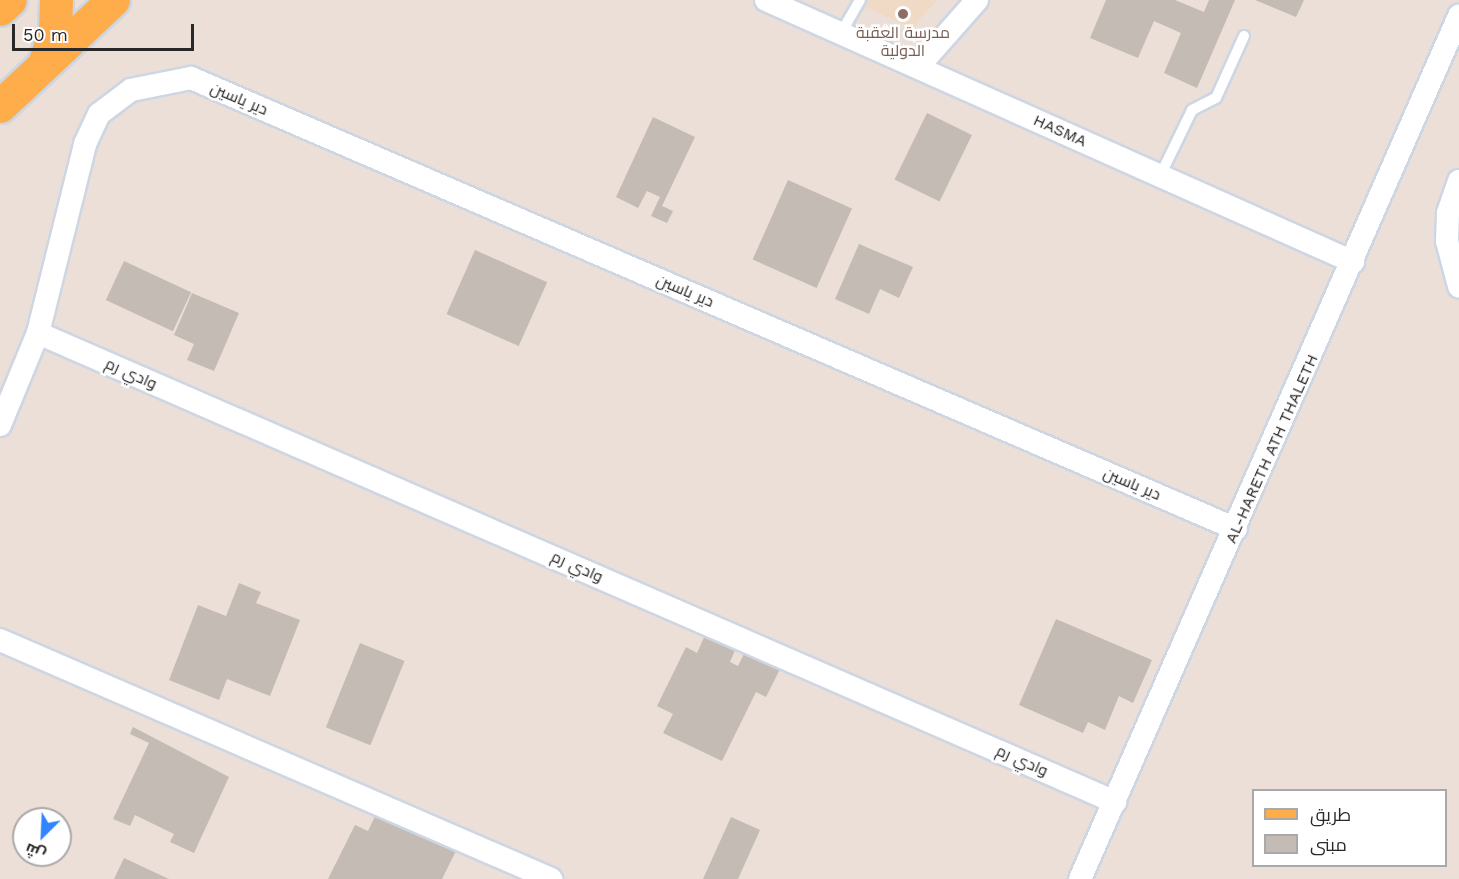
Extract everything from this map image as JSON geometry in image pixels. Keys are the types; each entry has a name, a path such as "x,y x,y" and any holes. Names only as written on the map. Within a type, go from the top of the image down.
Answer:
{"main road":[{"path":"0,9 10,0"},
{"path":"43,65 55,30 56,0"},
{"path":"0,106 113,0"}],"street":[{"name":"HASMA","path":"766,0 1353,262"},
{"path":"918,68 976,0"},
{"name":"AL-HARETH ATH THALETH","path":"1080,879 1236,529 1459,16"},
{"name":"دير ياسين","path":"38,333 71,217 85,144 99,114 131,90 191,78 1236,529"},
{"path":"1459,181 1448,213 1447,241 1459,286"},
{"path":"0,426 38,333"},
{"name":"وادي رم","path":"38,333 1115,802"},
{"path":"0,640 551,879"}],"lane":[{"path":"842,33 860,0"},
{"path":"1160,176 1192,110 1216,98 1244,36"}],"shaded area":[{"name":"مدرسة العقبة الدولية","path":"850,0 937,0 912,28"}],"building":[{"path":"1106,0 1175,0 1204,12 1209,0 1235,0 1197,88 1164,73 1181,33 1154,21 1138,58 1090,38"},
{"path":"1255,0 1304,0 1296,17"},
{"path":"927,113 972,135 940,201 895,180"},
{"path":"653,117 695,137 662,206 673,211 667,223 651,216 660,197 647,191 638,208 616,197"},
{"path":"788,180 852,208 817,288 753,259"},
{"path":"859,244 913,267 899,298 880,289 869,314 835,299"},
{"path":"475,250 547,282 519,346 447,314"},
{"path":"124,261 191,292 173,331 106,300"},
{"path":"192,293 239,313 214,371 187,360 194,344 174,335"},
{"path":"239,583 261,592 256,603 300,620 270,696 227,679 219,700 169,680 198,605 226,616"},
{"path":"1056,619 1152,660 1133,703 1119,696 1105,730 1088,722 1083,733 1019,705"},
{"path":"706,633 736,648 730,662 738,666 745,652 780,669 766,697 756,692 722,761 663,733 673,714 657,706 686,647 697,653"},
{"path":"360,643 405,661 370,745 326,727"},
{"path":"133,727 229,777 194,853 170,842 174,834 135,815 130,826 113,819 149,743 130,734"},
{"path":"377,812 456,851 442,879 328,879 355,825 368,831"},
{"path":"731,817 760,830 738,879 703,879"},
{"path":"124,858 169,879 114,879"}],"place":[{"name":"مدرسة العقبة الدولية","path":"903,14"}]}
